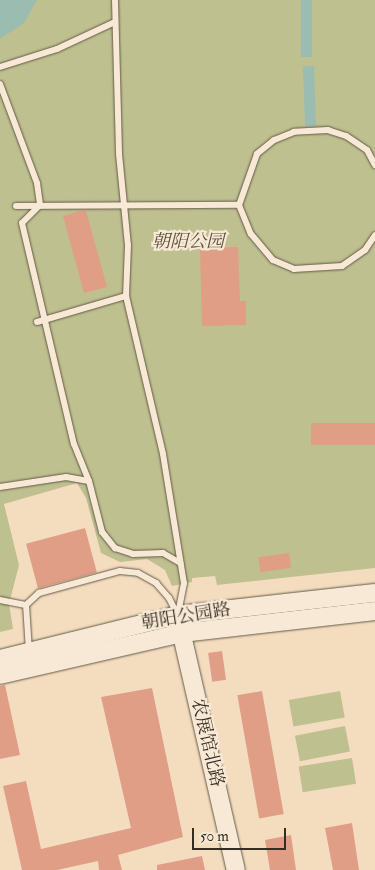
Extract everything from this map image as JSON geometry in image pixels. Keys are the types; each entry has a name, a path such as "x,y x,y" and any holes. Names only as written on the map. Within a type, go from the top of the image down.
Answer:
{"main road":[{"name":"朝阳公园路","path":"0,658 178,615 375,593"},
{"name":"朝阳公园路","path":"0,675 182,633 375,610"},
{"name":"农展馆北路","path":"178,615 236,870"}],"lane":[{"path":"115,0 119,154 128,244 126,296 163,454 184,583 178,615"},
{"path":"0,67 57,49 115,22"},
{"path":"0,84 37,183 40,205"},
{"path":"375,164 367,150 346,136 328,130 294,132 274,140 257,154 239,205 256,241 273,260 294,269 342,266 365,250 375,235"},
{"path":"40,205 22,223 47,319 74,444 89,481 102,532 115,548 133,554 163,553 180,563"},
{"path":"16,206 239,205"},
{"path":"37,322 126,296"},
{"path":"0,487 66,477 89,481"},
{"path":"26,605 39,593 120,572 138,573 156,583 170,598 178,615"},
{"path":"0,600 26,605"},
{"path":"26,605 29,651"}],"green space":[{"name":"朝阳公园","path":"0,0 375,0 375,568 217,585 215,576 192,578 192,582 172,586 165,570 147,559 120,562 101,553 86,498 77,483 4,504 19,565 9,604 13,629 0,632"},
{"path":"340,691 345,718 293,727 289,700"},
{"path":"345,726 350,752 300,761 295,736"},
{"path":"352,758 356,784 303,792 299,766"}],"water":[{"path":"0,0 37,0 24,23 0,39"},
{"path":"301,0 312,0 312,57 301,57"},
{"path":"303,66 314,66 316,126 305,126"}],"building":[{"path":"86,211 107,287 84,293 63,216"},
{"path":"238,247 240,301 246,301 246,325 202,326 200,248"},
{"path":"311,423 375,423 375,445 311,445"},
{"path":"85,528 97,572 38,588 26,544"},
{"path":"289,553 291,568 260,572 258,557"},
{"path":"222,651 226,680 212,682 208,653"},
{"path":"5,685 20,755 0,759 0,686"},
{"path":"152,688 183,837 118,855 122,870 99,870 98,861 57,870 22,870 3,786 26,781 41,849 131,828 101,697"},
{"path":"262,691 284,814 259,818 237,695"},
{"path":"352,823 359,870 333,870 325,828"},
{"path":"291,835 296,870 270,870 265,840"},
{"path":"202,856 205,870 157,870 157,865"}]}
